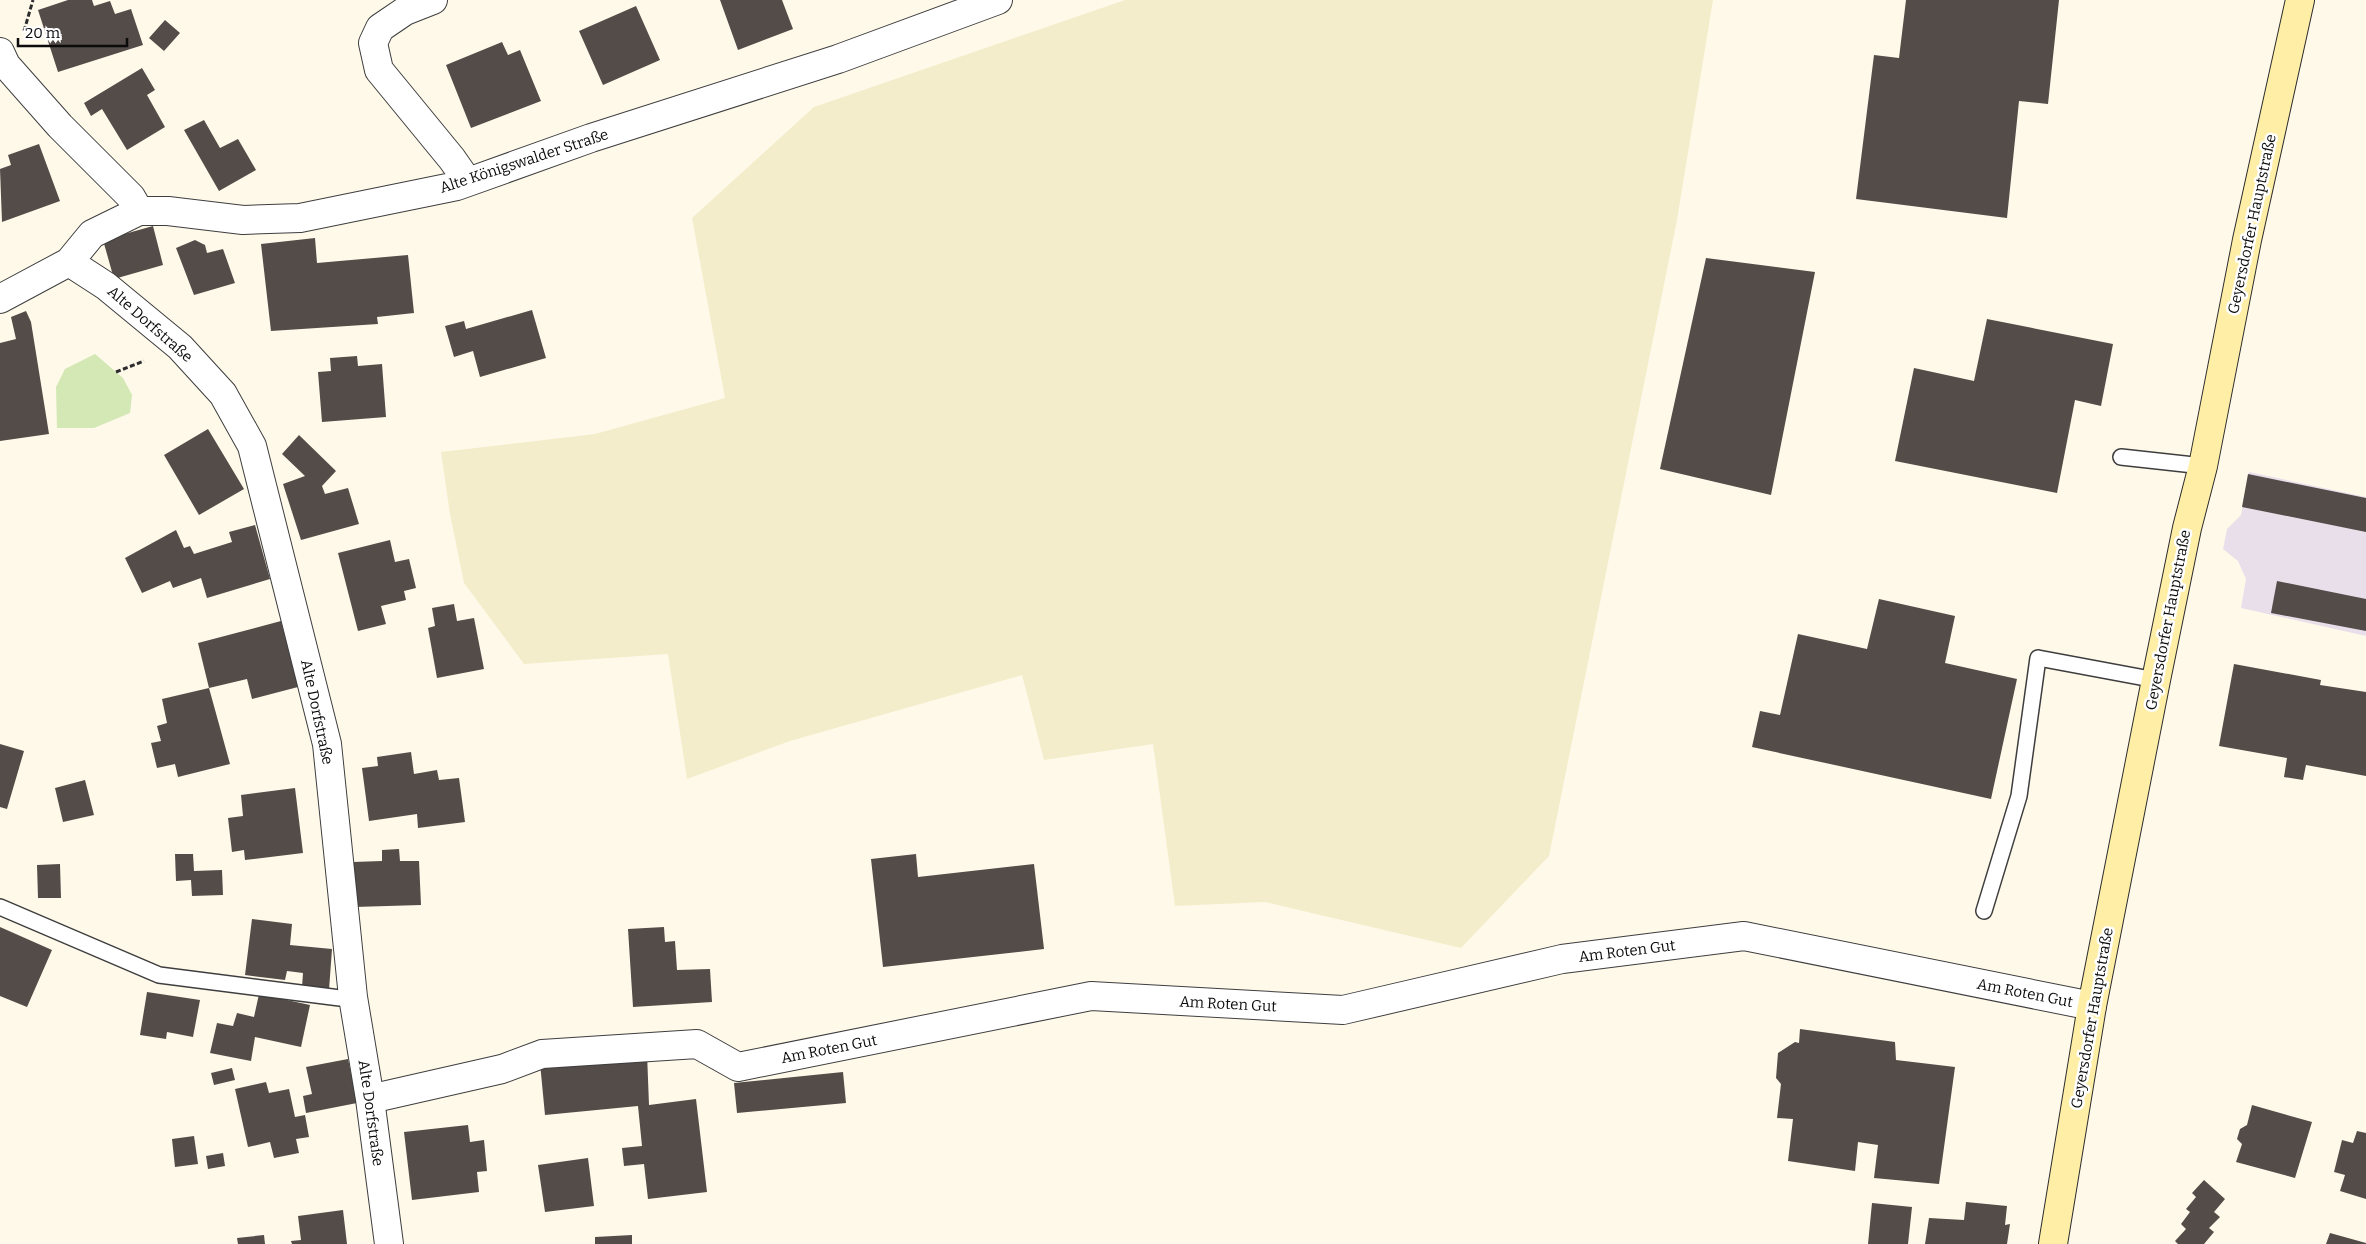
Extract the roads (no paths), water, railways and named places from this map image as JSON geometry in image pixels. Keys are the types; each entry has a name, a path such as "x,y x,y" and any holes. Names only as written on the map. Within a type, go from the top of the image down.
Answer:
{"main road":[{"name":"Geyersdorfer Hauptstraße","path":"2053,1244 2092,1006 2156,680 2187,528 2203,466 2247,240 2300,0"}],"street":[{"path":"432,0 405,11 380,28 373,44 379,70 452,159 468,182"},
{"name":"Alte Königswalder Straße","path":"0,299 69,262 92,234 139,211 168,211 243,220 300,218 468,182 591,138 838,59 998,0"},
{"path":"0,52 6,65 48,112 130,196 139,211"},
{"name":"Alte Dorfstraße","path":"69,262 106,286 180,347 223,394 252,446 327,744 353,997 370,1099 389,1244"},
{"name":"Am Roten Gut","path":"370,1099 502,1069 542,1054 697,1044 738,1067 1091,996 1343,1010 1562,959 1744,936 2092,1006"}],"lane":[{"path":"2121,457 2203,466"},
{"path":"1984,911 2019,796 2038,658 2156,680"},
{"path":"0,907 159,975 340,998 353,997"}]}
